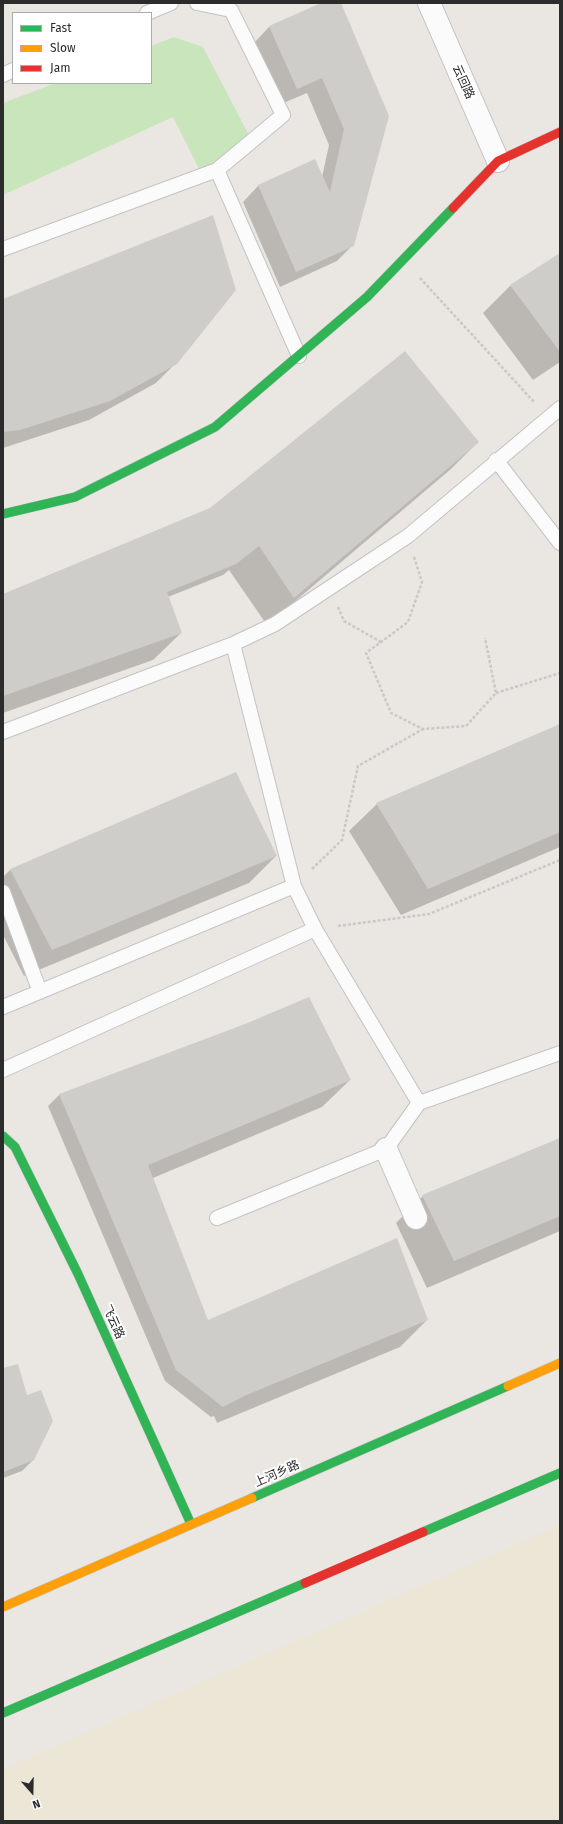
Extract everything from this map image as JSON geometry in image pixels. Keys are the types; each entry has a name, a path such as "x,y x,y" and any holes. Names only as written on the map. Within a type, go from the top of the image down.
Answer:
{"main road":[{"path":"3,514 75,497 215,427 367,297 498,161 560,132"},
{"name":"飞云路","path":"3,1136 15,1147 78,1274 191,1524"},
{"name":"上河乡路","path":"3,1607 560,1363"},
{"path":"3,1713 560,1473"}],"street":[{"name":"云回路","path":"429,3 498,161"},
{"path":"386,1149 416,1218"}],"lane":[{"path":"149,12 171,3"},
{"path":"3,249 217,170 283,115 232,10 197,3"},
{"path":"3,75 12,70"},
{"path":"217,170 299,356"},
{"path":"3,732 233,644 275,624 408,536 496,460 560,408"},
{"path":"496,460 560,543"},
{"path":"233,644 294,886 315,929 419,1103"},
{"path":"3,1007 294,886"},
{"path":"3,892 40,992"},
{"path":"3,1070 315,929"},
{"path":"217,1218 386,1149 419,1103 560,1053"}],"path":[{"path":"403,260 548,417"},
{"path":"408,536 422,582 408,622 366,653 391,713 423,729"},
{"path":"330,587 344,621 380,642"},
{"path":"485,638 496,693"},
{"path":"294,886 342,840 358,766 423,729 466,726 496,693 560,673"},
{"path":"315,929 429,914 560,860"}],"shaded area":[{"path":"560,1525 560,1821 3,1821 3,1769"}],"green space":[{"path":"174,37 203,47 252,141 202,175 173,117 3,195 3,103 53,84 152,84 152,46"}],"building":[{"path":"321,3 341,3 389,116 354,246 296,272 258,185 315,159 330,192 344,129 322,78 297,89 269,26"},
{"path":"213,215 236,290 177,364 110,401 20,430 3,432 3,299"},
{"path":"560,253 560,352 510,285"},
{"path":"405,351 479,442 294,598 259,546 236,564 167,592 182,633 3,696 3,594 210,508"},
{"path":"560,724 560,832 428,889 376,803"},
{"path":"236,772 277,856 52,950 10,869"},
{"path":"309,997 351,1080 148,1165 208,1320 397,1238 428,1320 244,1396 223,1407 176,1370 59,1094 245,1024"},
{"path":"560,1138 560,1216 454,1261 422,1195"},
{"path":"18,1364 27,1395 41,1390 53,1421 34,1460 3,1472 3,1368"}],"traffic: fast":[{"path":"3,514 75,497 215,427 367,297 453,208"},
{"path":"3,1136 15,1147 78,1274 191,1524"},
{"path":"252,1498 508,1386"},
{"path":"423,1532 560,1473"},
{"path":"3,1713 305,1583"}],"traffic: slow":[{"path":"508,1386 560,1363"},
{"path":"3,1607 252,1498"}],"traffic: jam":[{"path":"453,208 498,161 560,132"},
{"path":"305,1583 423,1532"}]}
